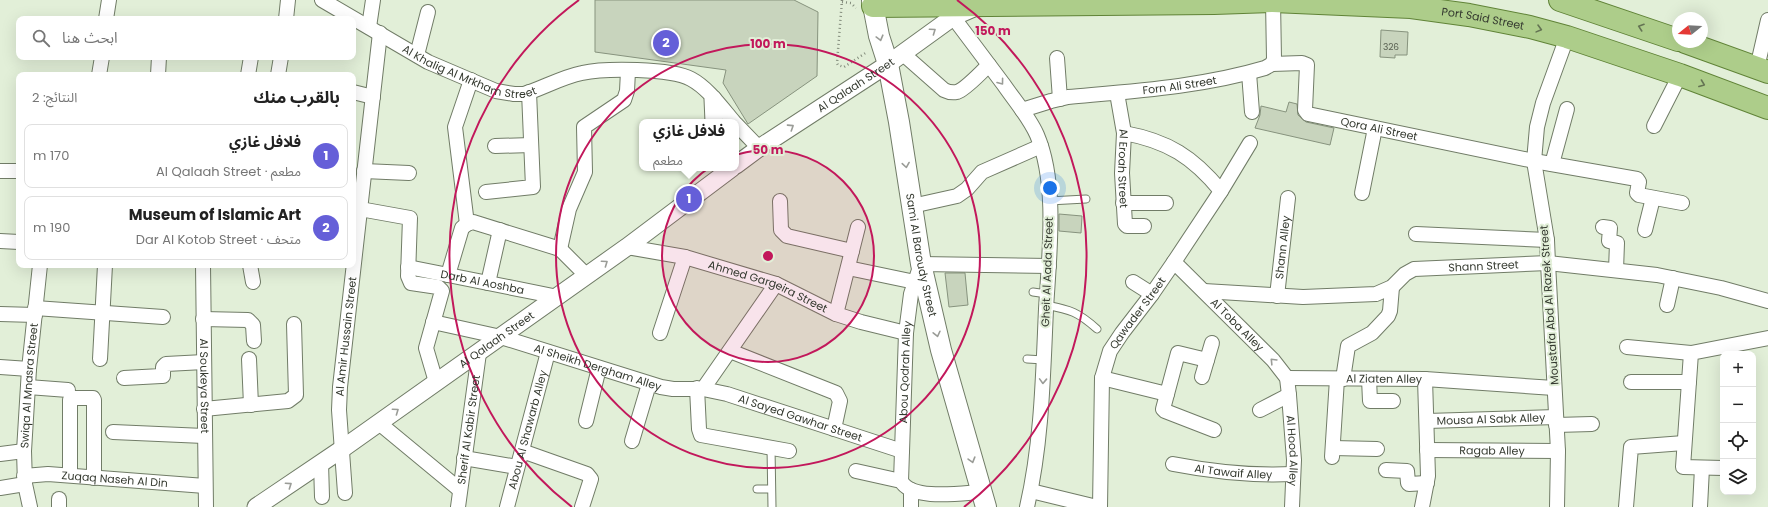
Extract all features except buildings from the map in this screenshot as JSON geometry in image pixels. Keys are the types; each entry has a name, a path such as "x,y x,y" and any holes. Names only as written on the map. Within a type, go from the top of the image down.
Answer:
{"main road":[{"path":"1560,0 1672,38"},
{"name":"Port Said Street","path":"867,5 977,6 1273,1 1414,3 1465,8 1567,37 1768,108"},
{"name":"Sami Al Baroudy Street","path":"867,5 895,58 899,122 912,206 918,273 984,500"},
{"path":"1702,48 1763,70"}],"street":[{"path":"106,16 109,0"},
{"path":"286,16 288,0"},
{"name":"Al Khalig Al Mrkham Street","path":"322,0 350,16"},
{"name":"Al Amir Hussain Street","path":"356,238 373,97 375,30 373,0"},
{"path":"1272,64 1274,59 1273,1"},
{"name":"Al Qalaah Street","path":"739,163 895,58 953,17 977,6"},
{"path":"417,55 428,12"},
{"name":"Gheit Al Aada Street","path":"953,17 1022,110 1036,134 1046,162 1050,191 1049,266 1042,417 1031,491 1027,507"},
{"name":"Al Khalig Al Mrkham Street","path":"356,19 417,55 496,91 514,94 529,92 580,73 597,70 682,75 692,79 731,119"},
{"path":"1763,70 1768,20"},
{"name":"Moustafa Abd Al Razek Street","path":"1557,507 1558,451 1548,263 1534,161 1537,127 1543,103 1567,37"},
{"path":"895,58 944,90 952,92 958,92 964,88 989,65"},
{"path":"1057,58 1060,99"},
{"path":"100,72 102,60"},
{"path":"158,72 159,60"},
{"path":"249,72 251,60"},
{"path":"278,72 280,60"},
{"name":"Qora Ali Street","path":"1272,64 1302,62 1307,65 1305,110 1308,114 1534,161 1637,179 1639,182 1637,194 1653,198"},
{"name":"Forn Ali Street","path":"1022,110 1060,99 1197,84 1249,73 1272,64"},
{"path":"560,249 570,209 585,172 584,127 624,100 627,91 628,71"},
{"path":"1249,73 1252,112"},
{"path":"1654,126 1680,76"},
{"path":"467,224 455,127 471,80"},
{"path":"486,192 533,187 529,92"},
{"path":"356,93 373,97"},
{"name":"Al Eroah Street","path":"1117,93 1124,133 1122,173 1123,203 1126,226 1144,226"},
{"path":"713,99 714,119"},
{"path":"1552,164 1567,109"},
{"name":"Al Khalig Al Mrkham Street","path":"739,127 759,148"},
{"path":"1362,193 1375,128"},
{"path":"1124,133 1146,137 1161,142 1188,157 1206,172 1221,191"},
{"name":"Qawader Street","path":"1100,507 1102,378 1110,351 1122,332 1152,294 1174,262 1221,191 1250,143"},
{"path":"495,146 531,145"},
{"path":"912,206 957,196 967,189 982,172 1041,146"},
{"path":"0,171 16,172"},
{"path":"364,171 408,173"},
{"name":"Al Qalaah Street","path":"256,507 342,449 587,276 627,247 717,174"},
{"name":"Shann Alley","path":"1277,296 1288,198"},
{"path":"1645,230 1653,198 1682,203"},
{"path":"780,201 781,230 787,236 852,251"},
{"path":"1123,203 1166,203"},
{"path":"360,209 410,218 408,276 411,282 438,287 442,290 426,348 436,382"},
{"path":"448,275 462,228 473,222 560,249 587,276"},
{"path":"836,314 858,227"},
{"path":"1603,227 1610,228 1610,241 1617,243 1616,270"},
{"path":"488,283 500,230"},
{"path":"1416,234 1546,240"},
{"path":"0,241 16,242"},
{"name":"Ahmed Gargeira Street","path":"627,247 685,257 776,284 836,314 906,333"},
{"path":"660,333 685,257"},
{"name":"Al Toba Alley","path":"1174,262 1273,360 1287,378"},
{"name":"Shann Street","path":"1204,291 1277,296 1331,297 1376,294 1392,287 1405,274 1414,270 1548,263 1673,278 1721,288 1768,301"},
{"path":"848,268 918,273 1049,266"},
{"name":"Darb Al Aoshba","path":"408,267 558,296"},
{"name":"Swiqa Al Mnasra Street","path":"30,507 25,480 24,451 29,369 40,268"},
{"path":"100,359 105,268"},
{"name":"Al Soukeya Street","path":"202,268 206,507"},
{"path":"251,268 253,282"},
{"name":"Al Amir Hussain Street","path":"345,493 339,410 352,268"},
{"name":"Abou Qodrah Alley","path":"910,507 902,451 906,333 911,294 918,273"},
{"path":"1667,305 1673,278"},
{"path":"1133,282 1152,294"},
{"path":"776,284 730,351 700,389 699,429 701,435 789,451"},
{"path":"1377,449 1333,452 1340,379 1348,346 1372,333 1388,316 1390,311 1392,287"},
{"path":"0,314 35,312 103,312 163,316"},
{"path":"203,319 248,320 252,325 254,341"},
{"name":"Al Sheikh Dergham Alley","path":"433,322 500,337 649,384 673,389 700,389"},
{"path":"204,409 288,401 296,395 294,324"},
{"path":"1627,347 1691,353 1768,338"},
{"path":"1202,377 1212,343"},
{"path":"730,351 836,393 840,401 834,429"},
{"name":"Sherif Al Kabir Street","path":"458,507 479,352"},
{"name":"Abou Al Shawarb Alley","path":"507,507 548,352"},
{"path":"1207,360 1178,353 1163,409 1214,430"},
{"path":"1691,353 1683,468 1720,468"},
{"path":"249,359 251,405"},
{"path":"124,378 163,376 163,367 166,364 204,362"},
{"path":"0,367 29,369"},
{"path":"586,421 599,368"},
{"path":"1102,378 1167,394"},
{"path":"1260,410 1289,395 1287,378"},
{"name":"Al Ziaten Alley","path":"1287,378 1426,379 1427,483 1422,507"},
{"path":"1369,379 1370,401 1393,401"},
{"path":"1426,379 1554,388"},
{"path":"1632,382 1689,382"},
{"path":"632,441 649,384"},
{"path":"28,387 68,390"},
{"name":"Al Sayed Gawhar Street","path":"700,389 727,394 902,451"},
{"name":"Al Hood Alley","path":"1289,395 1292,419 1292,507"},
{"path":"70,476 70,398 93,398 94,478"},
{"name":"Mousa Al Sabk Alley","path":"1426,421 1556,421 1592,424"},
{"path":"379,423 460,490"},
{"path":"113,432 204,436"},
{"path":"1626,507 1631,447 1684,443"},
{"name":"Ragab Alley","path":"1427,450 1558,451"},
{"path":"0,454 24,451"},
{"path":"522,451 590,476 591,479 582,507"},
{"path":"464,458 517,467"},
{"path":"321,463 322,497"},
{"name":"Al Tawaif Alley","path":"1173,464 1210,471 1238,474 1293,474"},
{"path":"1700,507 1702,468"},
{"path":"1386,470 1406,471 1409,484 1427,483"},
{"path":"856,471 930,494 984,500"},
{"name":"Zuqaq Naseh Al Din","path":"0,488 43,474 205,486"},
{"path":"1031,491 1071,504 1097,507"}],"lane":[{"path":"1050,202 1086,199"},
{"path":"1033,292 1078,313 1097,329"},
{"path":"1027,359 1044,360"},
{"path":"771,448 772,507"},
{"path":"757,489 771,488"}],"path":[{"path":"867,5 842,1 837,60 838,65 841,67 846,66 872,48"}],"place":[{"name":"Museum of Islamic Art","path":"666,43"},
{"name":"فلافل غازي","path":"689,199"}]}
